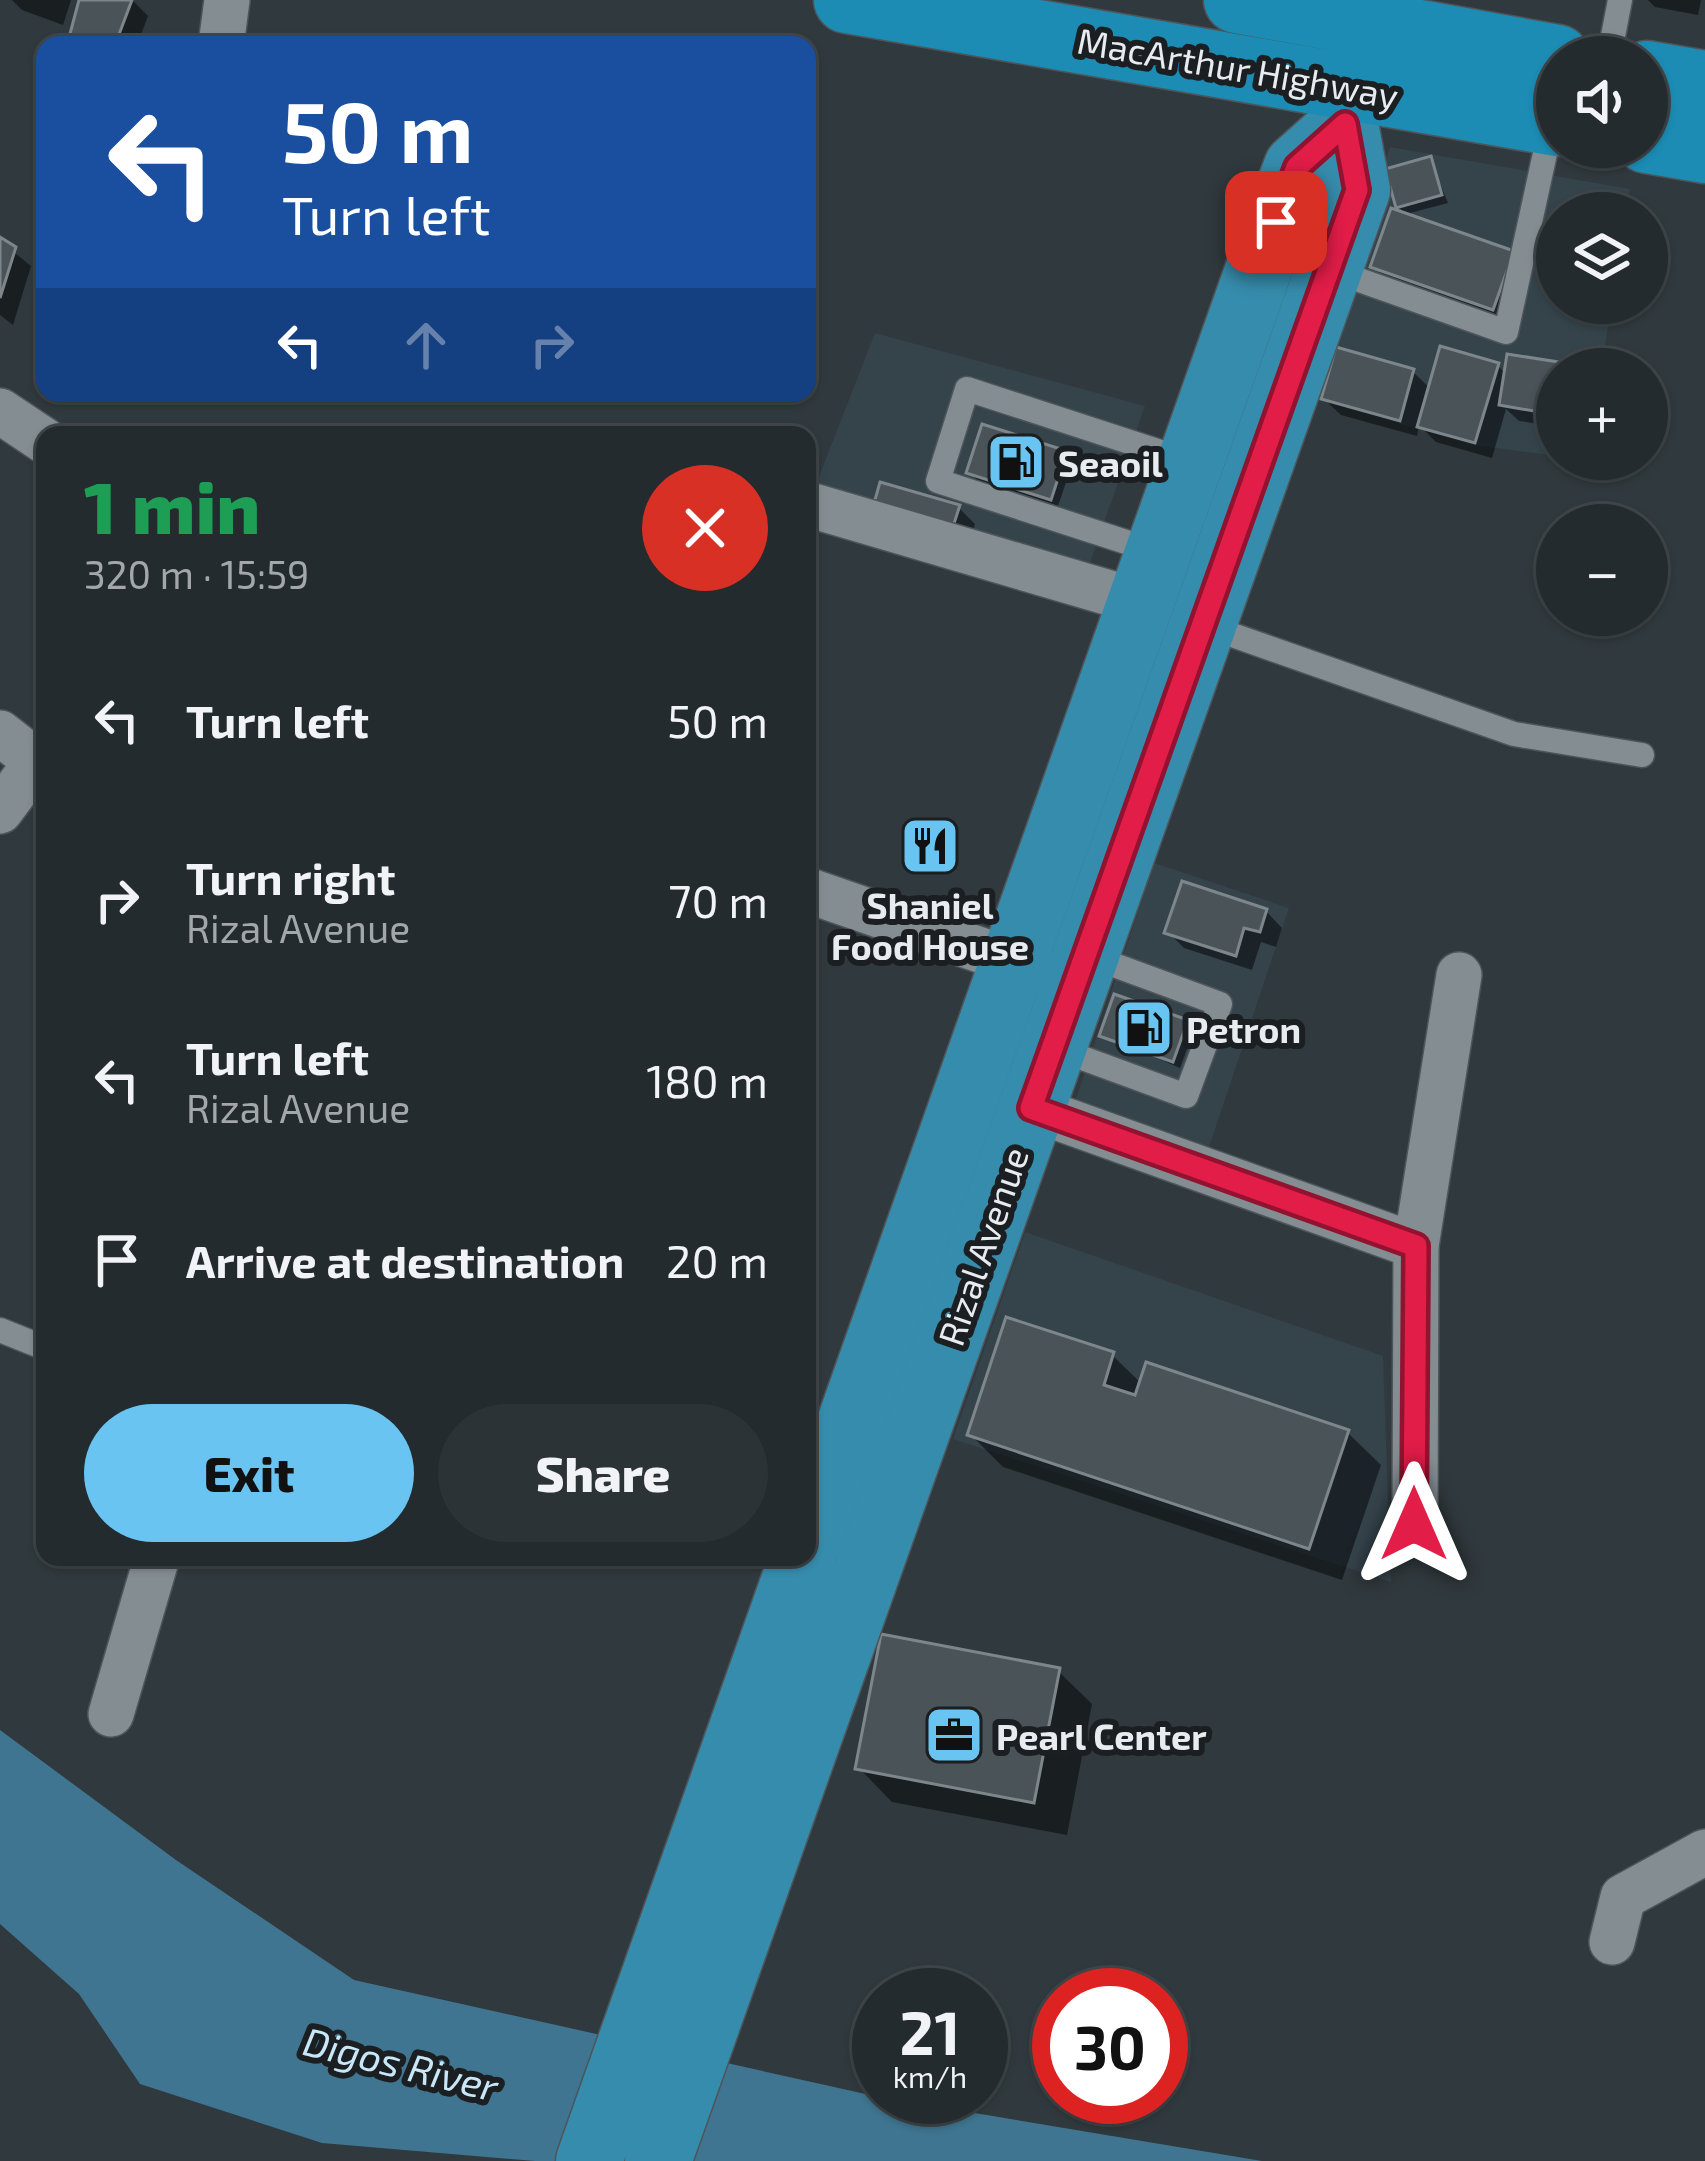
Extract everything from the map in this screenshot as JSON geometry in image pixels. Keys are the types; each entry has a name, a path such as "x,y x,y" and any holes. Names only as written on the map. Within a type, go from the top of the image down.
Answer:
{"highway":[{"name":"MacArthur Highway","path":"847,0 1354,78 1536,119"},
{"name":"MacArthur Highway","path":"1237,0 1354,78 1536,60"},
{"path":"1668,78 1705,84"},
{"path":"1668,144 1705,151"}],"main road":[{"name":"Rizal Avenue","path":"665,2140 1202,624 1297,258 1297,167 1354,78"},
{"name":"Rizal Avenue","path":"816,1519 1190,461 1297,258"},
{"path":"589,2161 799,1566"},
{"path":"612,2096 665,2140"}],"street":[{"path":"222,36 227,0"},
{"path":"0,411 36,435"},
{"path":"816,507 1149,577"},
{"path":"0,733 36,753"},
{"path":"0,811 36,763"},
{"path":"816,893 1013,961 1080,969"},
{"path":"1414,1524 1416,1246 1459,975"},
{"path":"1031,1108 1416,1246"},
{"path":"111,1714 154,1566"},
{"path":"1612,1942 1623,1897 1705,1852"}],"lane":[{"path":"1613,36 1620,0"},
{"path":"1297,258 1506,332 1544,168"},
{"path":"1149,577 938,481 967,389 1190,461"},
{"path":"1202,624 1514,734 1642,755"},
{"path":"1052,1047 1186,1096 1220,1004 1080,969"},
{"path":"0,1330 36,1344"}],"shaded area":[{"path":"1390,147 1630,189 1536,192 1536,324 1608,324 1604,348 1536,348 1536,453 1473,445 1306,396"},
{"path":"875,333 1145,406 1086,574 816,498 816,484"},
{"path":"1154,863 1289,908 1209,1147 1075,1102"},
{"path":"1025,1232 1383,1356 1391,1582 953,1439"}],"water":[{"name":"Digos River","path":"0,1730 176,1860 354,1980 852,2091 852,2124 1008,2124 1008,2119 1262,2161 535,2161 322,2143 140,2084 79,1994 0,1924"}],"building":[{"path":"79,0 132,0 118,36 69,36"},
{"path":"1431,156 1442,195 1396,208 1385,169"},
{"path":"1391,208 1514,251 1493,310 1370,267"},
{"path":"0,237 16,247 0,298"},
{"path":"1440,346 1499,363 1475,443 1417,427"},
{"path":"1336,347 1414,369 1400,421 1321,399"},
{"path":"1507,354 1536,358 1536,411 1499,405"},
{"name":"Seaoil","path":"982,424 1067,451 1051,500 966,473"},
{"path":"880,482 960,505 950,536 871,514"},
{"path":"1182,881 1267,909 1260,932 1244,928 1236,956 1164,933"},
{"name":"Petron","path":"1114,994 1188,1020 1173,1062 1099,1036"},
{"path":"1006,1317 1114,1352 1104,1385 1135,1395 1146,1362 1349,1430 1309,1549 967,1435"},
{"name":"Pearl Center","path":"881,1634 1060,1668 1034,1803 855,1769"}],"place":[{"name":"Seaoil","path":"1016,462"},
{"name":"Shaniel Food House","path":"930,846"},
{"name":"Petron","path":"1144,1028"},
{"name":"Pearl Center","path":"954,1735"}],"route":[{"path":"1276,222 1297,167 1345,124 1357,190 1031,1108 1416,1246 1414,1524"}]}
